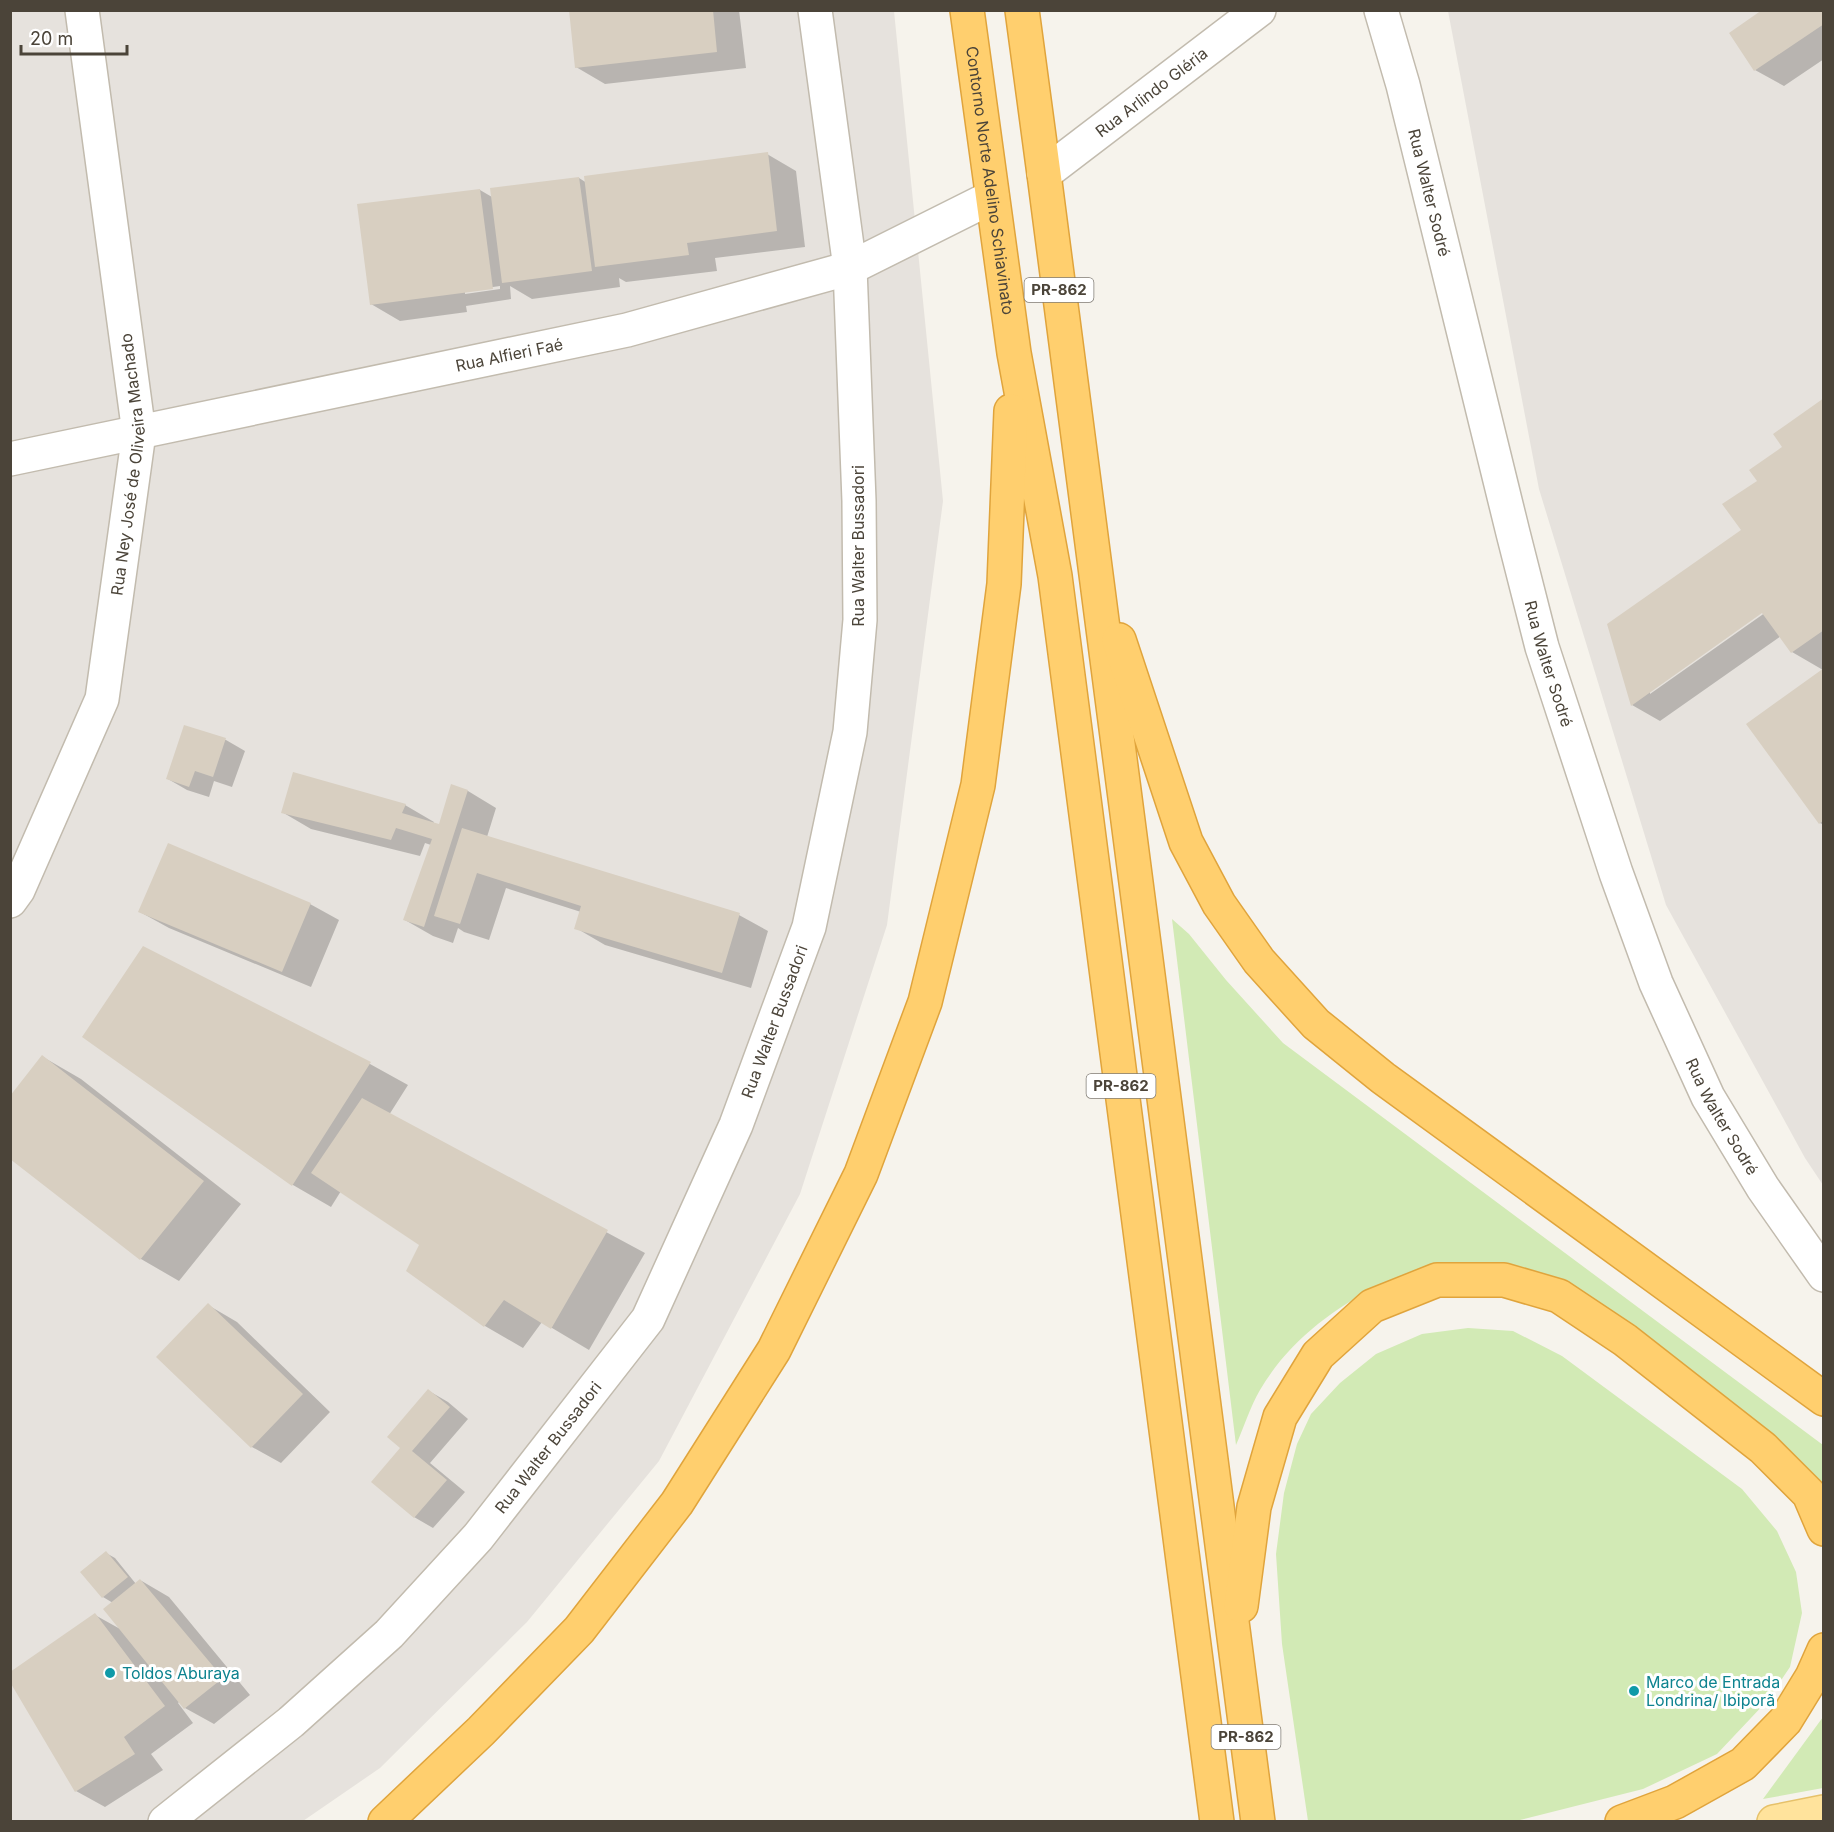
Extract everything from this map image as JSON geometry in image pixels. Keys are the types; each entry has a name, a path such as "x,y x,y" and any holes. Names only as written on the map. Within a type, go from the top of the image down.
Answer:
{"highway":[{"name":"Contorno Norte Adelino Schiavinato","path":"967,10 1014,353"},
{"name":"PR-862","path":"1022,10 1258,1821"},
{"name":"PR-862","path":"1014,353 1055,576 1217,1821"},
{"path":"385,1821 481,1731 579,1630 677,1503 774,1350 861,1174 925,1002 978,785 1004,584 1014,353"},
{"path":"1095,570 1186,842 1219,904 1258,961 1316,1024 1383,1078 1824,1399"},
{"path":"1235,1652 1254,1507 1280,1417 1318,1355 1372,1306 1437,1280 1504,1280 1559,1296 1625,1340 1763,1448 1809,1494 1824,1529"},
{"path":"1622,1821 1675,1802 1743,1764 1785,1721 1812,1677 1824,1650"}],"main road":[{"path":"1774,1821 1824,1812"}],"street":[{"name":"Rua Ney José de Oliveira Machado","path":"10,901 18,890 102,699 139,433 82,10"},
{"name":"Rua Walter Bussadori","path":"165,1821 291,1722 389,1634 478,1537 648,1319 736,1125 809,927 850,732 860,620 859,501 850,268 815,10"},
{"name":"Rua Arlindo Gléria","path":"1044,174 1258,10"},
{"name":"Rua Walter Sodré","path":"1381,10 1403,84 1542,647 1616,873 1656,983 1708,1097 1763,1188 1824,1275"},
{"name":"Rua Alfieri Faé","path":"10,459 627,330 850,268 992,197"}],"shaded area":[{"path":"11,11 894,11 943,501 887,925 800,1194 659,1461 527,1622 380,1768 303,1821 11,1822"},
{"path":"1448,11 1823,11 1823,1185 1805,1158 1666,905 1539,489"}],"green space":[{"path":"1172,919 1189,934 1226,980 1283,1043 1823,1445 1823,1500 1565,1291 1377,1287 1327,1317 1296,1343 1256,1397 1236,1445"},
{"path":"1468,1328 1513,1331 1562,1356 1742,1489 1777,1531 1796,1572 1802,1613 1790,1667 1767,1701 1717,1754 1643,1789 1516,1821 1308,1821 1282,1644 1276,1554 1284,1493 1297,1444 1311,1414 1340,1383 1376,1354 1422,1334"},
{"path":"1823,1717 1823,1788 1763,1799"}],"building":[{"path":"569,10 713,10 717,52 575,68"},
{"path":"1762,10 1824,10 1824,24 1754,71 1729,33"},
{"path":"768,152 777,231 687,243 689,255 595,267 584,176"},
{"path":"579,177 592,271 502,283 490,188"},
{"path":"480,189 493,289 370,305 357,204"},
{"path":"1824,398 1824,630 1791,653 1762,613 1631,706 1607,624 1741,530 1722,504 1757,481 1749,470 1782,447 1773,434"},
{"path":"1824,668 1824,820 1819,824 1746,724"},
{"path":"184,725 226,738 213,777 195,771 189,787 166,779"},
{"path":"293,772 406,804 402,813 439,824 451,784 468,790 424,927 403,920 432,839 396,828 391,840 281,813"},
{"path":"462,828 740,913 722,973 574,929 581,906 477,873 460,924 434,916"},
{"path":"168,843 311,903 282,972 138,912"},
{"path":"143,946 371,1062 292,1186 82,1037"},
{"path":"42,1055 204,1181 140,1260 10,1159 10,1096"},
{"path":"362,1098 608,1230 551,1329 504,1300 484,1327 406,1271 419,1245 311,1173"},
{"path":"208,1303 303,1394 251,1448 156,1357"},
{"path":"428,1389 450,1407 412,1451 447,1480 414,1518 371,1482 400,1448 387,1437"},
{"path":"106,1551 128,1577 102,1598 80,1572"},
{"path":"140,1579 223,1678 184,1709 103,1609"},
{"path":"95,1613 165,1706 124,1737 135,1754 75,1792 10,1682 10,1672"}],"place":[{"name":"Toldos Aburaya","path":"110,1673"},
{"name":"Marco de Entrada Londrina/ Ibiporã","path":"1634,1691"}]}
